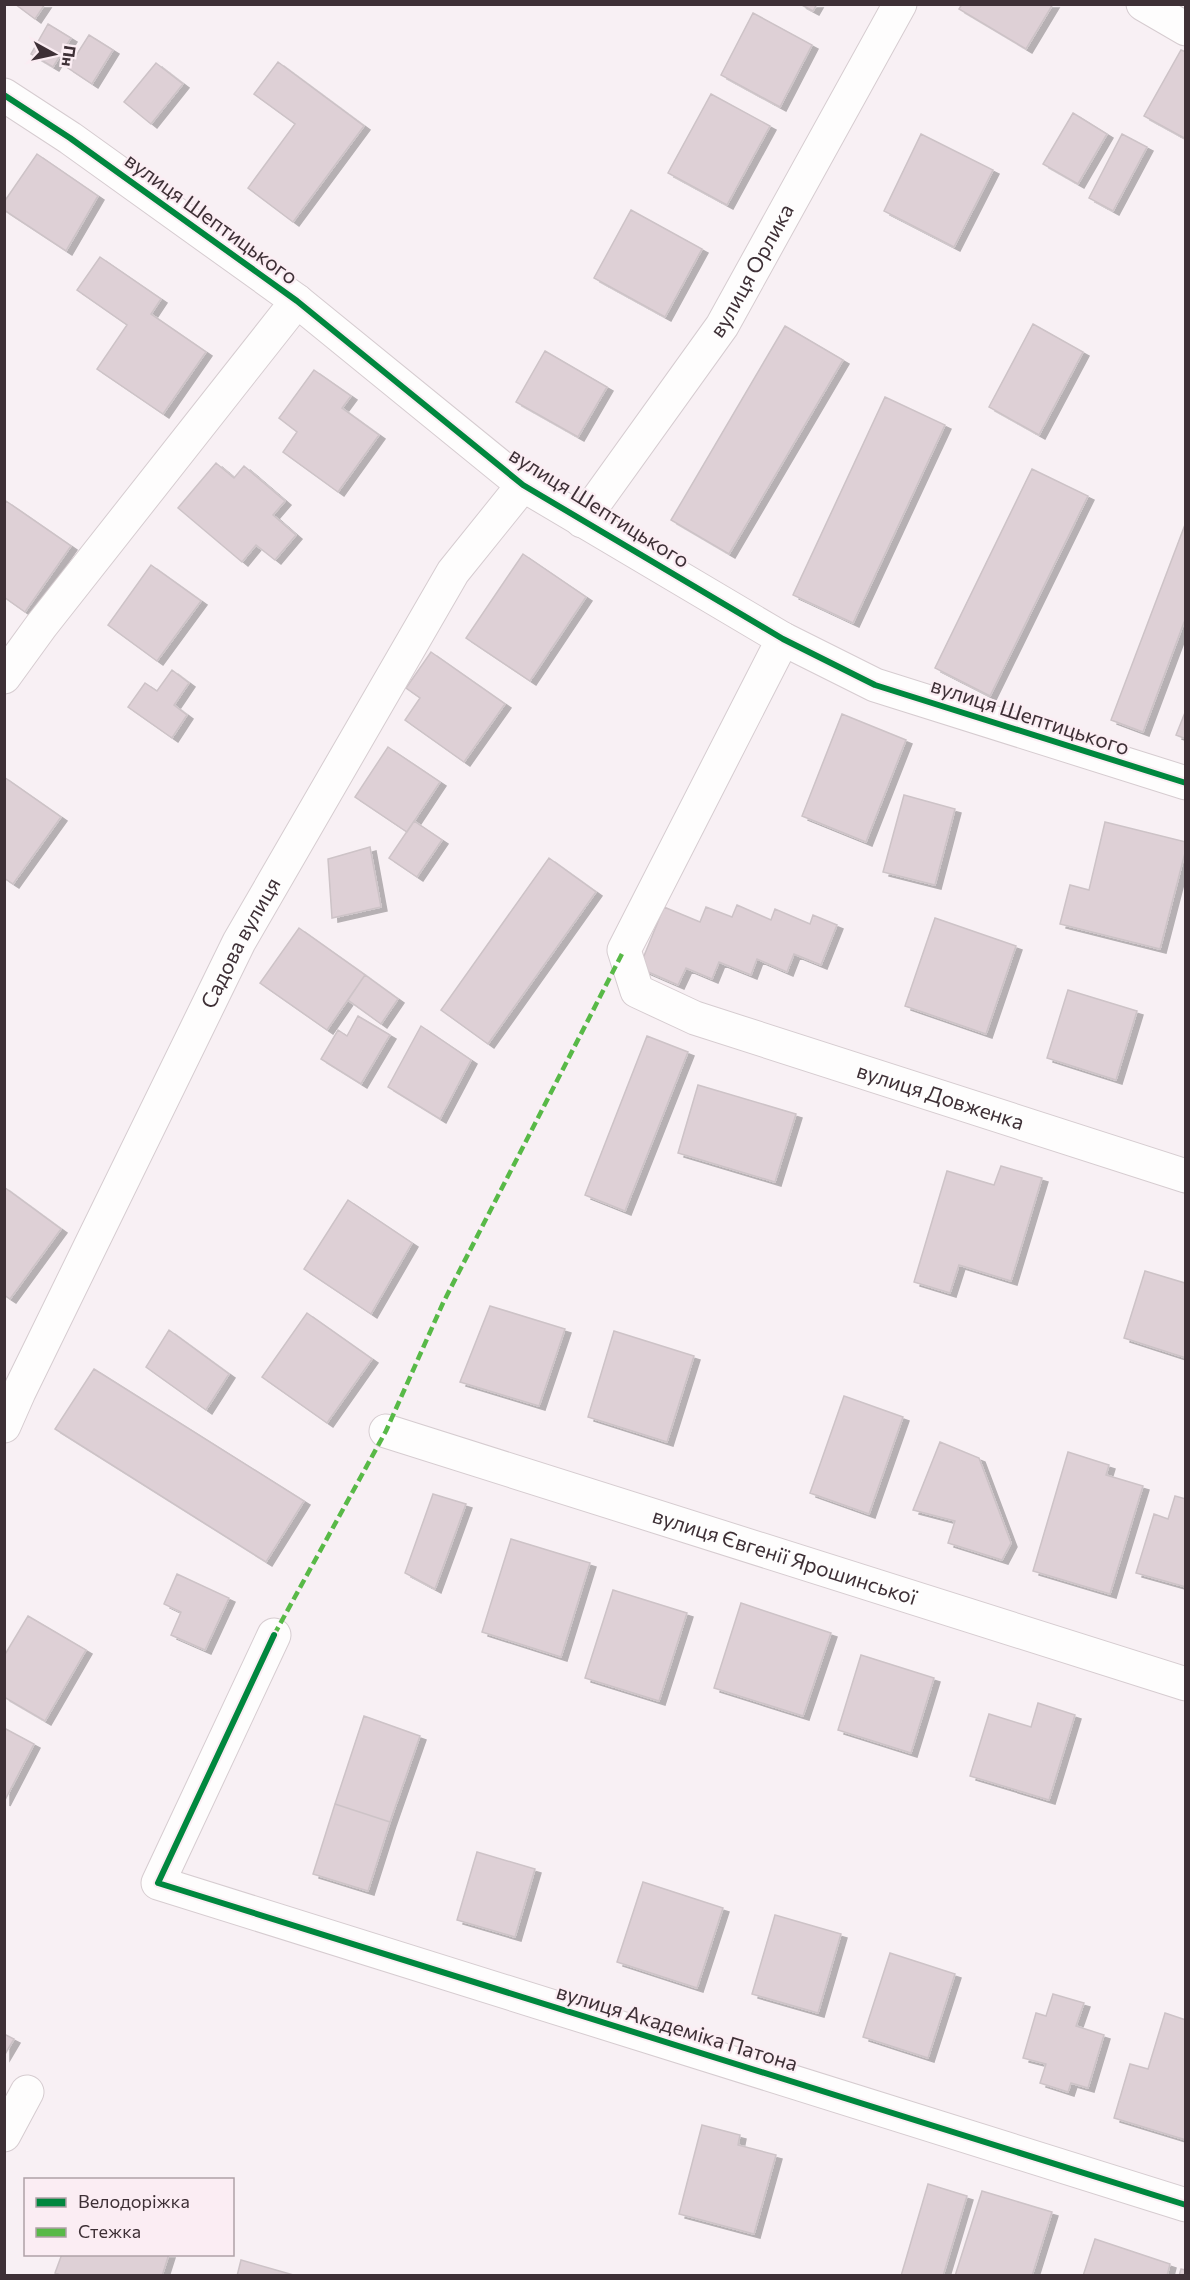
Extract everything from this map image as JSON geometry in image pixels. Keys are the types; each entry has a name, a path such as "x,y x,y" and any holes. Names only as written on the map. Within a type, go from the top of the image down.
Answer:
{"street":[{"name":"вулиця Орлика","path":"582,521 722,326 900,4"},
{"path":"1143,4 1185,29"},
{"name":"вулиця Шептицького","path":"4,95 70,138 297,301 523,485 783,639 875,685 1185,783"},
{"path":"4,677 48,617 297,301"},
{"name":"Садова вулиця","path":"4,1426 239,942 453,572 523,485"},
{"name":"вулиця Довженка","path":"783,639 624,950 637,991 695,1018 1185,1176"},
{"name":"вулиця Євгенії Ярошинської","path":"386,1431 1185,1684"},
{"name":"вулиця Академіка Патона","path":"274,1635 158,1883 1185,2205"},
{"path":"4,2135 27,2092"}],"building":[{"path":"15,4 45,4 35,19"},
{"path":"800,4 817,4 813,11"},
{"path":"962,4 1053,4 1026,49 959,9"},
{"path":"753,13 812,45 780,107 721,75"},
{"path":"48,24 71,38 53,67 31,54"},
{"path":"89,35 113,50 92,84 68,68"},
{"path":"1181,50 1186,52 1186,139 1144,116"},
{"path":"278,62 364,126 293,222 248,188 295,124 254,94"},
{"path":"156,63 183,84 151,124 124,102"},
{"path":"711,94 770,126 727,205 668,173"},
{"path":"1073,113 1107,134 1078,184 1043,164"},
{"path":"921,134 993,170 954,247 884,211"},
{"path":"1122,134 1147,147 1113,211 1089,198"},
{"path":"37,154 98,196 66,251 4,210 4,202"},
{"path":"631,210 702,249 665,317 594,278"},
{"path":"100,257 161,299 151,314 206,352 163,414 97,369 127,325 77,290"},
{"path":"1033,324 1083,352 1039,435 989,407"},
{"path":"785,326 843,360 729,554 671,520"},
{"path":"545,351 607,387 578,437 516,402"},
{"path":"314,370 351,396 342,408 379,435 338,492 283,452 297,432 279,418"},
{"path":"885,397 945,425 853,623 793,595"},
{"path":"216,463 234,478 244,466 285,501 273,515 296,535 275,560 256,545 242,562 178,508"},
{"path":"1032,469 1088,496 990,696 935,668"},
{"path":"6,501 71,546 25,612 4,597 4,504"},
{"path":"1186,522 1186,617 1143,732 1111,720"},
{"path":"523,554 586,597 530,681 466,638"},
{"path":"151,565 201,601 157,661 108,625"},
{"path":"431,652 505,704 464,762 405,720 420,698 406,688"},
{"path":"172,670 189,683 174,705 187,715 172,738 128,707 145,683 157,691"},
{"path":"1186,710 1186,739 1176,735"},
{"path":"842,714 906,740 866,842 802,816"},
{"path":"388,747 440,782 407,832 355,797"},
{"path":"4,777 61,817 13,884 4,878"},
{"path":"904,795 955,809 935,885 883,872"},
{"path":"414,821 442,840 417,877 389,858"},
{"path":"1105,822 1186,842 1160,949 1060,924 1070,885 1089,890"},
{"path":"370,847 381,907 332,918 328,859"},
{"path":"549,858 596,892 488,1044 441,1010"},
{"path":"737,905 771,920 775,909 810,924 813,915 837,925 821,965 794,954 787,972 757,959 751,975 719,962 712,979 686,968 678,985 639,968 664,907 700,922 706,907 732,917"},
{"path":"935,918 1016,946 986,1034 905,1006"},
{"path":"299,928 365,975 327,1030 260,983"},
{"path":"365,975 398,999 381,1024 348,1000"},
{"path":"1068,990 1137,1011 1116,1080 1047,1058"},
{"path":"358,1016 390,1035 361,1084 321,1059 338,1030 347,1036"},
{"path":"421,1026 471,1060 440,1119 388,1087"},
{"path":"647,1036 688,1052 625,1211 585,1195"},
{"path":"698,1085 796,1114 775,1182 678,1153"},
{"path":"1001,1166 1042,1178 1011,1281 959,1265 950,1293 914,1282 947,1171 994,1185"},
{"path":"4,1187 61,1229 10,1299 4,1295"},
{"path":"348,1200 412,1243 371,1314 304,1269"},
{"path":"1145,1271 1185,1283 1186,1281 1186,1358 1124,1338"},
{"path":"490,1306 565,1329 539,1406 460,1382"},
{"path":"307,1313 372,1359 327,1423 262,1377"},
{"path":"169,1330 229,1374 206,1410 146,1367"},
{"path":"614,1331 694,1356 667,1442 588,1417"},
{"path":"94,1369 304,1501 266,1562 55,1429"},
{"path":"844,1396 903,1417 869,1514 810,1493"},
{"path":"940,1442 979,1458 1011,1543 1002,1560 948,1543 955,1521 913,1510"},
{"path":"1068,1452 1109,1465 1106,1475 1143,1486 1110,1594 1033,1571"},
{"path":"433,1494 466,1504 435,1589 405,1573"},
{"path":"1175,1496 1186,1499 1186,1587 1136,1573 1154,1514 1168,1519"},
{"path":"511,1539 590,1563 561,1657 482,1632"},
{"path":"177,1574 229,1598 205,1650 171,1635 181,1612 164,1604"},
{"path":"613,1590 687,1613 659,1701 585,1678"},
{"path":"741,1603 831,1633 803,1716 714,1688"},
{"path":"28,1616 86,1650 45,1721 4,1697 4,1656"},
{"path":"861,1655 934,1678 911,1753 838,1730"},
{"path":"1038,1703 1075,1715 1049,1800 970,1776 989,1714 1031,1727"},
{"path":"364,1716 420,1736 390,1822 335,1804"},
{"path":"4,1728 34,1744 4,1802"},
{"path":"335,1804 390,1822 368,1891 313,1874"},
{"path":"477,1852 535,1869 515,1937 457,1920"},
{"path":"643,1882 723,1908 697,1988 617,1962"},
{"path":"775,1915 841,1934 818,2013 752,1994"},
{"path":"890,1953 955,1974 928,2058 863,2037"},
{"path":"1053,1994 1084,2003 1076,2026 1104,2035 1088,2088 1071,2083 1068,2092 1040,2083 1046,2064 1023,2058 1036,2013 1046,2016"},
{"path":"1165,2013 1186,2020 1186,2140 1114,2118 1130,2064 1148,2069"},
{"path":"4,2034 14,2039 4,2056"},
{"path":"702,2125 740,2135 738,2145 776,2155 754,2234 679,2214"},
{"path":"928,2184 967,2196 943,2276 901,2276"},
{"path":"982,2191 1052,2212 1032,2276 955,2276"},
{"path":"1095,2239 1170,2264 1167,2276 1083,2276"},
{"path":"61,2256 168,2256 162,2276 63,2276 55,2273"},
{"path":"241,2260 297,2276 237,2276"},
{"path":"1181,2269 1186,2270 1186,2276 1179,2276"}],"marked path":[{"path":"274,1635 386,1431 443,1303 624,950"}],"cycle path":[{"path":"4,95 70,138 297,301 523,485 783,639 875,685 1186,783"},
{"path":"274,1635 158,1883 1186,2205"}]}
